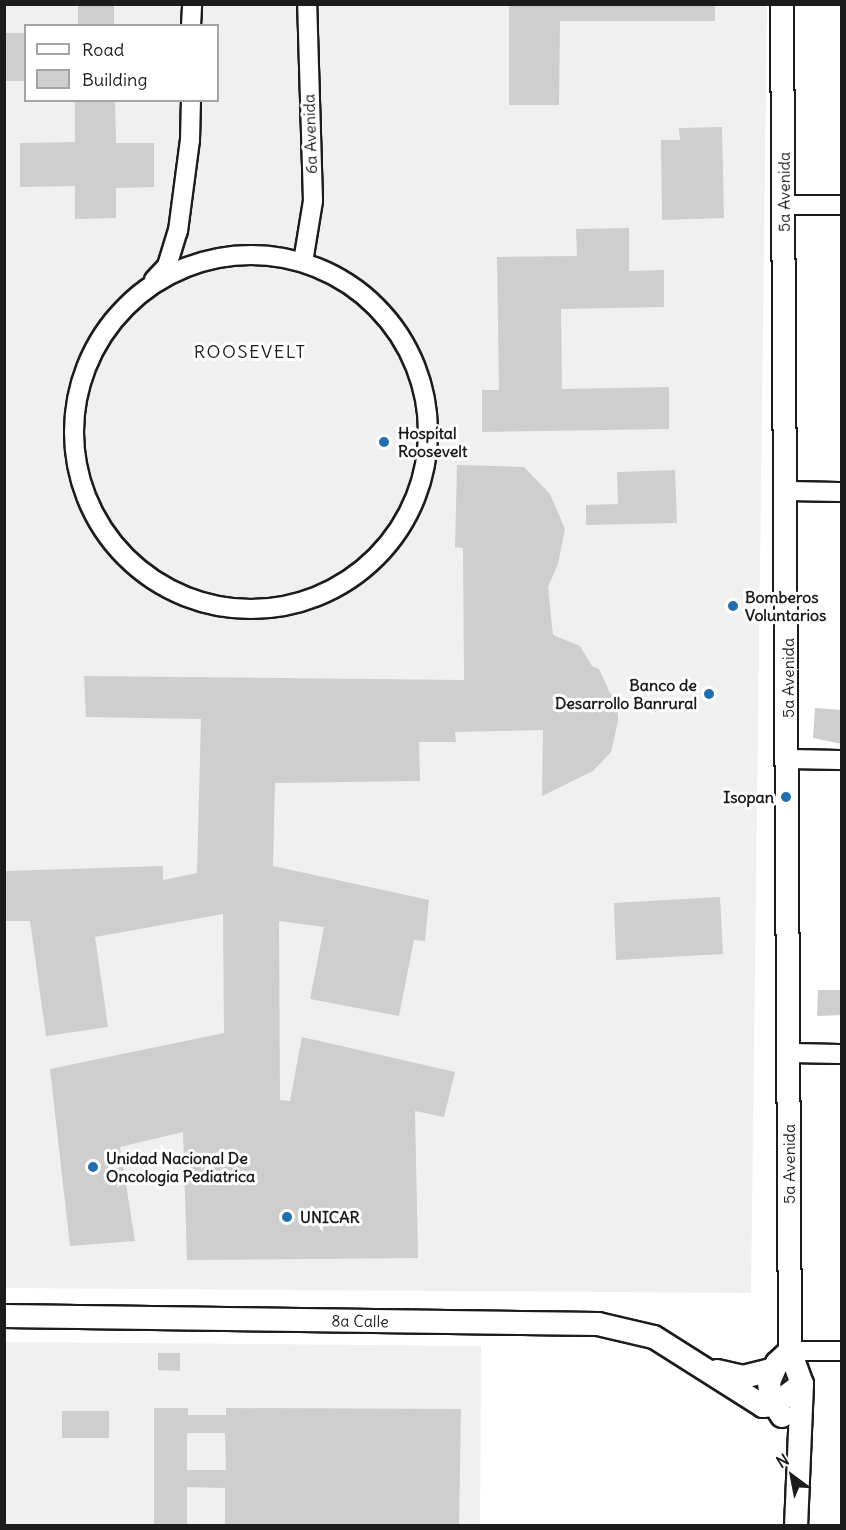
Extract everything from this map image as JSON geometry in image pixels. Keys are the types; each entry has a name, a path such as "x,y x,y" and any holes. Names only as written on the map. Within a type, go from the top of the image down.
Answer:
{"street":[{"path":"191,24 192,4"},
{"name":"6a Avenida","path":"303,262 313,201 307,4"},
{"name":"5a Avenida","path":"782,4 790,1351 802,1383 796,1526"},
{"path":"138,296 174,273 216,258 260,255 303,262 343,280 377,306 403,339 421,377 429,418 427,461 415,501 394,538 364,569 329,592 288,606 246,610 204,604 165,588 130,564 103,532 84,494 74,453 77,396 90,358 110,325 138,296 167,266 174,247 190,140 190,102"},
{"path":"784,205 842,205"},
{"path":"786,491 842,492"},
{"path":"788,759 842,760"},
{"path":"789,1053 842,1054"},
{"name":"8a Calle","path":"4,1316 598,1324 654,1337 706,1368 750,1400 763,1406 774,1405"},
{"path":"799,1439 774,1405 768,1389 774,1369 790,1351 842,1351"},
{"name":"8a Calle","path":"706,1368 743,1377 774,1369"},
{"path":"774,1405 802,1383"}],"shaded area":[{"name":"Hospital Roosevelt","path":"5,5 767,5 751,1293 5,1288"},
{"path":"5,1342 481,1346 480,1525 5,1526"}],"building":[{"path":"78,4 114,4 114,24 78,24"},
{"path":"509,4 715,4 715,21 560,21 559,105 509,105"},
{"path":"4,33 24,33 24,81 4,81"},
{"path":"75,102 115,102 116,143 154,143 154,187 116,188 116,218 75,219 75,186 20,187 20,143 75,142"},
{"path":"722,127 724,218 662,220 661,140 680,140 679,128"},
{"path":"629,228 629,271 664,270 664,307 561,309 562,389 669,387 669,429 482,432 482,390 499,390 497,257 577,256 576,229"},
{"path":"457,465 524,467 550,494 565,529 558,564 548,587 553,635 580,646 592,666 599,669 610,693 618,699 618,721 611,752 593,771 542,796 543,730 455,732 456,742 419,742 420,781 275,783 273,866 429,900 425,941 414,940 399,1016 310,999 324,927 279,921 280,1100 290,1101 302,1037 455,1072 444,1117 415,1111 418,1258 187,1260 183,1132 120,1147 135,1241 70,1246 50,1069 224,1033 223,914 95,937 108,1027 46,1036 30,921 4,921 4,871 163,866 163,880 197,873 201,719 86,717 84,676 464,680 463,548 455,547"},
{"path":"675,470 677,523 586,525 586,505 618,504 617,472"},
{"path":"815,708 842,710 842,744 813,738"},
{"path":"720,897 723,954 616,960 614,903"},
{"path":"818,990 842,990 842,1015 817,1016"},
{"path":"158,1353 180,1353 180,1371 158,1370"},
{"path":"154,1408 188,1408 188,1415 226,1415 226,1408 461,1409 459,1526 225,1526 225,1488 187,1487 187,1526 154,1526","holes":["187,1433 225,1433 226,1470 187,1470"]},
{"path":"62,1411 109,1411 109,1438 62,1438"}],"place":[{"name":"Hospital Roosevelt","path":"384,442"},
{"name":"Bomberos Voluntarios","path":"733,606"},
{"name":"Banco de Desarrollo Banrural","path":"709,694"},
{"name":"Isopan","path":"786,797"},
{"name":"Unidad Nacional De Oncologia Pediatrica","path":"93,1167"},
{"name":"UNICAR","path":"287,1217"}],"district":[{"name":"ROOSEVELT","path":"250,352"}]}
